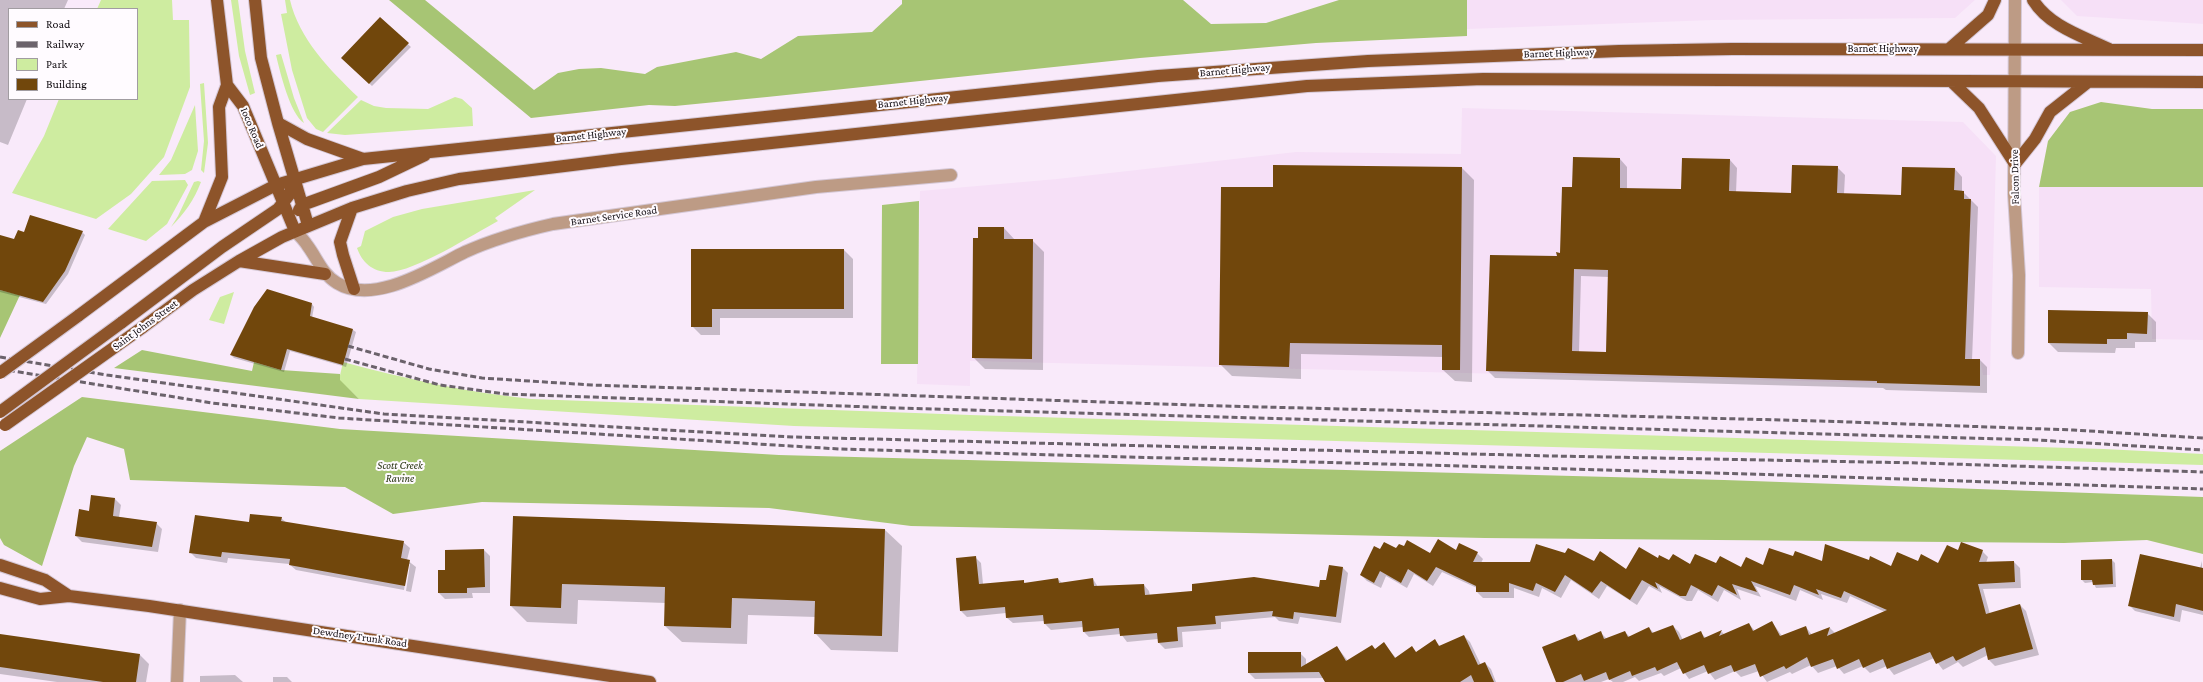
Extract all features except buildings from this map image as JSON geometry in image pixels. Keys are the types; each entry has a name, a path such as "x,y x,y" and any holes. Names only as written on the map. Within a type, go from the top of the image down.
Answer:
{"main road":[{"path":"204,222 222,177 220,107 227,85 217,0"},
{"path":"255,0 261,58 278,123 308,225"},
{"path":"1949,49 1988,14 1996,0"},
{"path":"2033,0 2046,17 2064,28 2111,50"},
{"name":"Barnet Highway","path":"276,185 295,178 363,159 1158,76 1280,66 1619,51 1949,49 2203,50"},
{"name":"Barnet Highway","path":"295,231 352,208 414,189 459,179 734,145 1307,86 1483,79 2203,82"},
{"path":"1951,81 1979,108 2015,164 2035,139 2050,112 2088,82"},
{"name":"Ioco Road","path":"227,85 243,106 295,231"},
{"path":"278,123 307,139 363,159"},
{"path":"295,231 295,219 302,205 379,177 433,152"},
{"path":"0,412 222,247 270,215 289,195 295,178"},
{"path":"0,374 204,222 276,185"},
{"path":"352,208 340,242 354,289"},
{"name":"Saint Johns Street","path":"3,428 192,290 239,261 295,231"},
{"path":"239,261 325,274"},
{"name":"Dewdney Trunk Road","path":"0,565 45,580 69,596"},
{"name":"Dewdney Trunk Road","path":"0,588 40,599 69,596 180,610 650,682"}],"street":[{"name":"Falcon Drive","path":"2015,0 2014,194 2019,275 2018,354"},
{"name":"Barnet Service Road","path":"295,231 308,245 325,274 337,283 354,289 371,290 410,279 465,252 514,232 553,224 816,187 951,175"},
{"path":"308,225 308,245"},
{"path":"177,682 180,610"}],"shaded area":[{"path":"1467,0 1975,0 1955,18 1713,20 1467,29"},
{"path":"2061,0 2203,0 2203,24 2077,16"},
{"path":"1462,108 1963,122 1996,156 1990,375 1983,375 1980,359 1878,356 1877,383 970,361 970,386 917,384 920,191 1057,179 1296,152 1461,154"},
{"path":"2039,187 2203,187 2203,340 2152,339 2151,289 2039,287"}],"green space":[{"path":"101,0 172,0 173,20 189,20 190,87 164,157 131,194 96,219 12,193 44,136 59,100 138,100 138,8 97,8"},
{"path":"231,0 238,0 245,51 255,93 250,95 239,56"},
{"path":"285,0 290,0 300,28 317,53 358,97 323,132 316,129 307,118 292,70 281,14 287,13"},
{"path":"389,0 425,0 534,90 558,73 579,69 601,68 645,74 657,67 736,52 761,59 798,36 872,32 902,4 902,0 1183,0 1211,24 1266,23 1339,0 1467,0 1467,36 1316,43 1140,58 767,97 675,106 649,105 531,118"},
{"path":"281,54 294,98 304,123 294,111 286,92 276,55"},
{"path":"204,83 208,143 204,173 201,170 204,141 200,84"},
{"path":"455,97 462,99 472,108 473,126 345,135 327,133 361,100 374,106 386,108 428,109"},
{"path":"2101,102 2152,109 2203,109 2203,187 2039,187 2048,141 2070,112"},
{"path":"195,105 198,151 192,170 185,174 159,175 171,160"},
{"path":"185,180 188,185 167,224 146,241 108,229 152,181"},
{"path":"194,182 201,182 195,195 181,217 171,227 178,216"},
{"path":"535,190 495,218 498,221 460,243 413,266 400,270 383,272 368,265 362,258 357,248 361,246 365,231 393,217 422,209"},
{"path":"919,201 918,364 881,364 882,205"},
{"path":"0,290 20,295 0,338"},
{"path":"234,292 224,324 209,320 220,297"},
{"path":"142,350 252,371 254,362 281,370 340,374 340,380 359,399 114,368"},
{"path":"343,362 436,384 483,393 531,399 970,415 2104,449 2203,454 2203,465 794,426 359,399 339,380"},
{"name":"Scott Creek Ravine","path":"82,397 340,429 779,455 1724,480 2203,497 2203,554 2147,540 2064,543 1485,538 911,526 769,508 482,502 393,514 345,487 130,480 124,449 87,437 74,466 42,566 4,545 0,538 0,451"}],"railway":[{"path":"348,346 429,369 482,378 592,385 1223,406 1821,421 2073,430 2203,438"},
{"path":"0,357 107,375 384,414 792,437 1553,456 1920,463 2203,472"},
{"path":"345,359 440,385 505,394 899,408 2037,440 2203,450"},
{"path":"0,369 212,403 339,418 839,449 1750,474 2203,489"}]}
